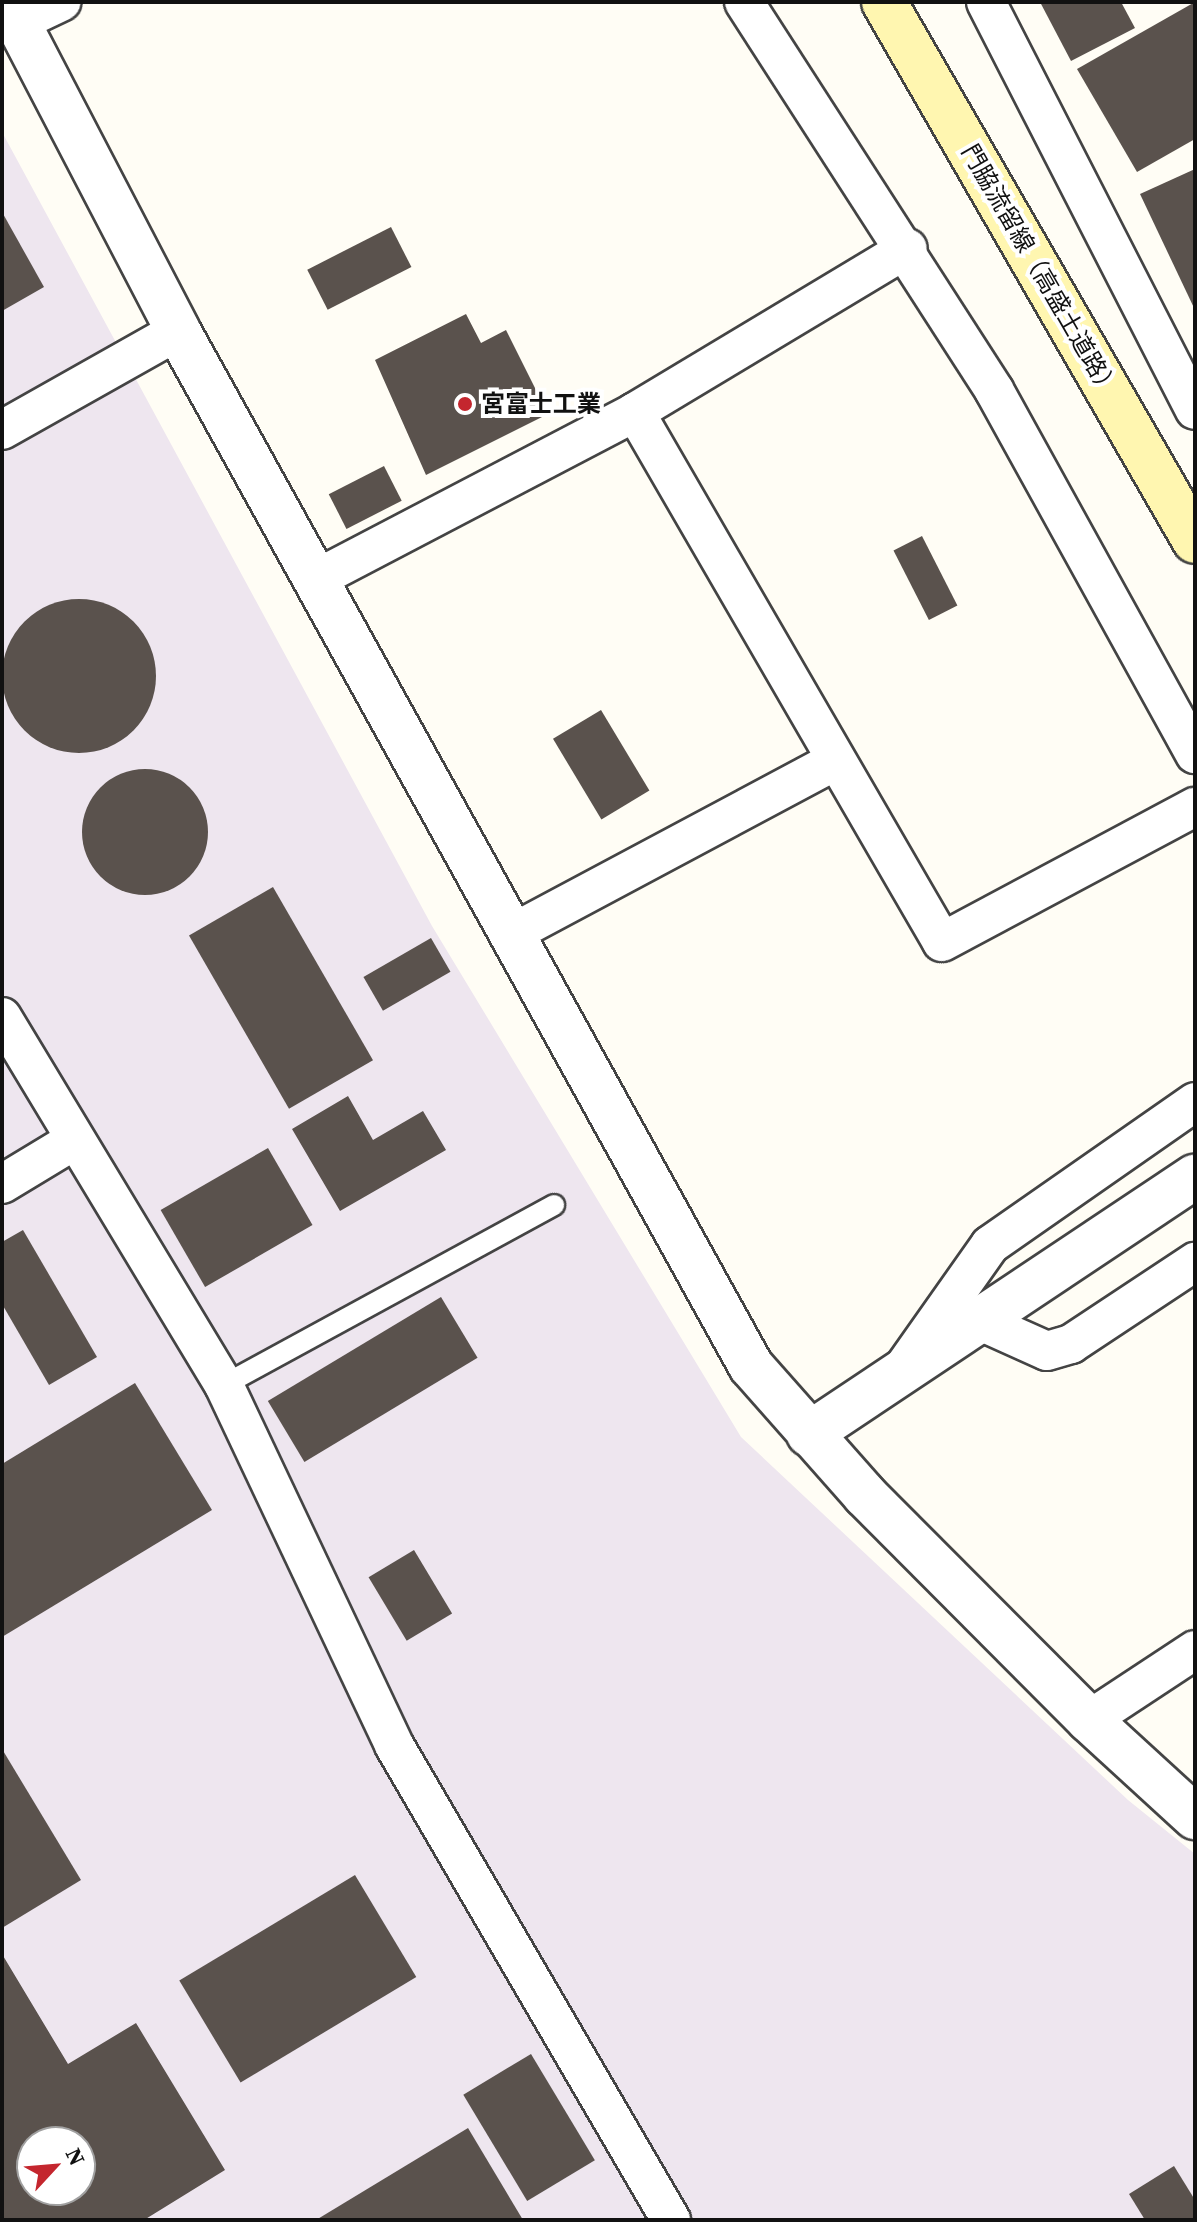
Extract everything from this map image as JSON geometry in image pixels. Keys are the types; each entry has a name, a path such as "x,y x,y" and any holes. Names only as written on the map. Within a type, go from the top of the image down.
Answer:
{"main road":[{"name":"門脇流留線（高盛土道路）","path":"884,2 1195,541"}],"street":[{"path":"61,2 13,12 178,331 509,935 751,1366 809,1434 1089,1720 1195,1817"},
{"path":"744,2 908,248 1104,582 1195,754"},
{"path":"986,2 1195,410"},
{"path":"314,580 635,412 908,248"},
{"path":"2,430 178,331"},
{"path":"635,412 942,942 1195,807"},
{"path":"509,935 835,761"},
{"path":"2,1017 224,1385 394,1745 671,2220"},
{"path":"898,1376 990,1245 1195,1102"},
{"path":"2,1184 75,1140"},
{"path":"809,1434 1195,1177"},
{"path":"980,1321 1047,1351 1071,1344 1195,1262"},
{"path":"1089,1720 1195,1650"}],"lane":[{"path":"224,1385 554,1205"}],"shaded area":[{"path":"2,132 432,926 741,1437 1128,1800 1195,1854 1195,2220 2,2220"}],"building":[{"path":"1040,2 1121,2 1135,28 1071,61"},
{"path":"1195,2 1195,139 1137,172 1077,69"},
{"path":"1195,169 1195,310 1140,194"},
{"path":"2,212 44,287 2,311"},
{"path":"391,227 411,267 328,310 307,270"},
{"path":"466,314 481,343 506,330 548,414 426,475 375,360"},
{"path":"384,466 402,501 346,529 329,494"},
{"path":"922,536 957,605 929,620 893,551"},
{"path":"79,599 109,604 134,621 151,646 156,676 151,706 134,731 109,748 79,753 49,748 24,731 7,706 2,676 7,646 24,621 49,604"},
{"path":"601,710 649,791 601,819 553,739"},
{"path":"145,769 169,774 190,787 203,808 208,832 203,856 190,877 169,890 145,895 121,890 100,877 87,856 82,832 87,808 100,787 121,774"},
{"path":"273,887 373,1060 289,1109 189,936"},
{"path":"431,938 450,972 383,1011 363,977"},
{"path":"348,1096 373,1140 423,1111 446,1150 340,1211 292,1129"},
{"path":"268,1148 312,1225 205,1287 161,1210"},
{"path":"23,1230 97,1357 49,1385 2,1304 2,1242"},
{"path":"441,1297 478,1358 304,1462 268,1401"},
{"path":"135,1383 212,1510 2,1637 2,1464"},
{"path":"414,1550 452,1613 407,1641 369,1577"},
{"path":"2,1749 81,1880 2,1928"},
{"path":"355,1875 416,1977 241,2083 179,1981"},
{"path":"2,1954 68,2064 136,2023 225,2170 144,2220 2,2220"},
{"path":"531,2054 595,2160 527,2201 463,2095"},
{"path":"468,2128 523,2220 316,2220"},
{"path":"1174,2166 1195,2200 1195,2220 1145,2220 1129,2194"}],"place":[{"name":"宮富士工業","path":"465,404"}]}
